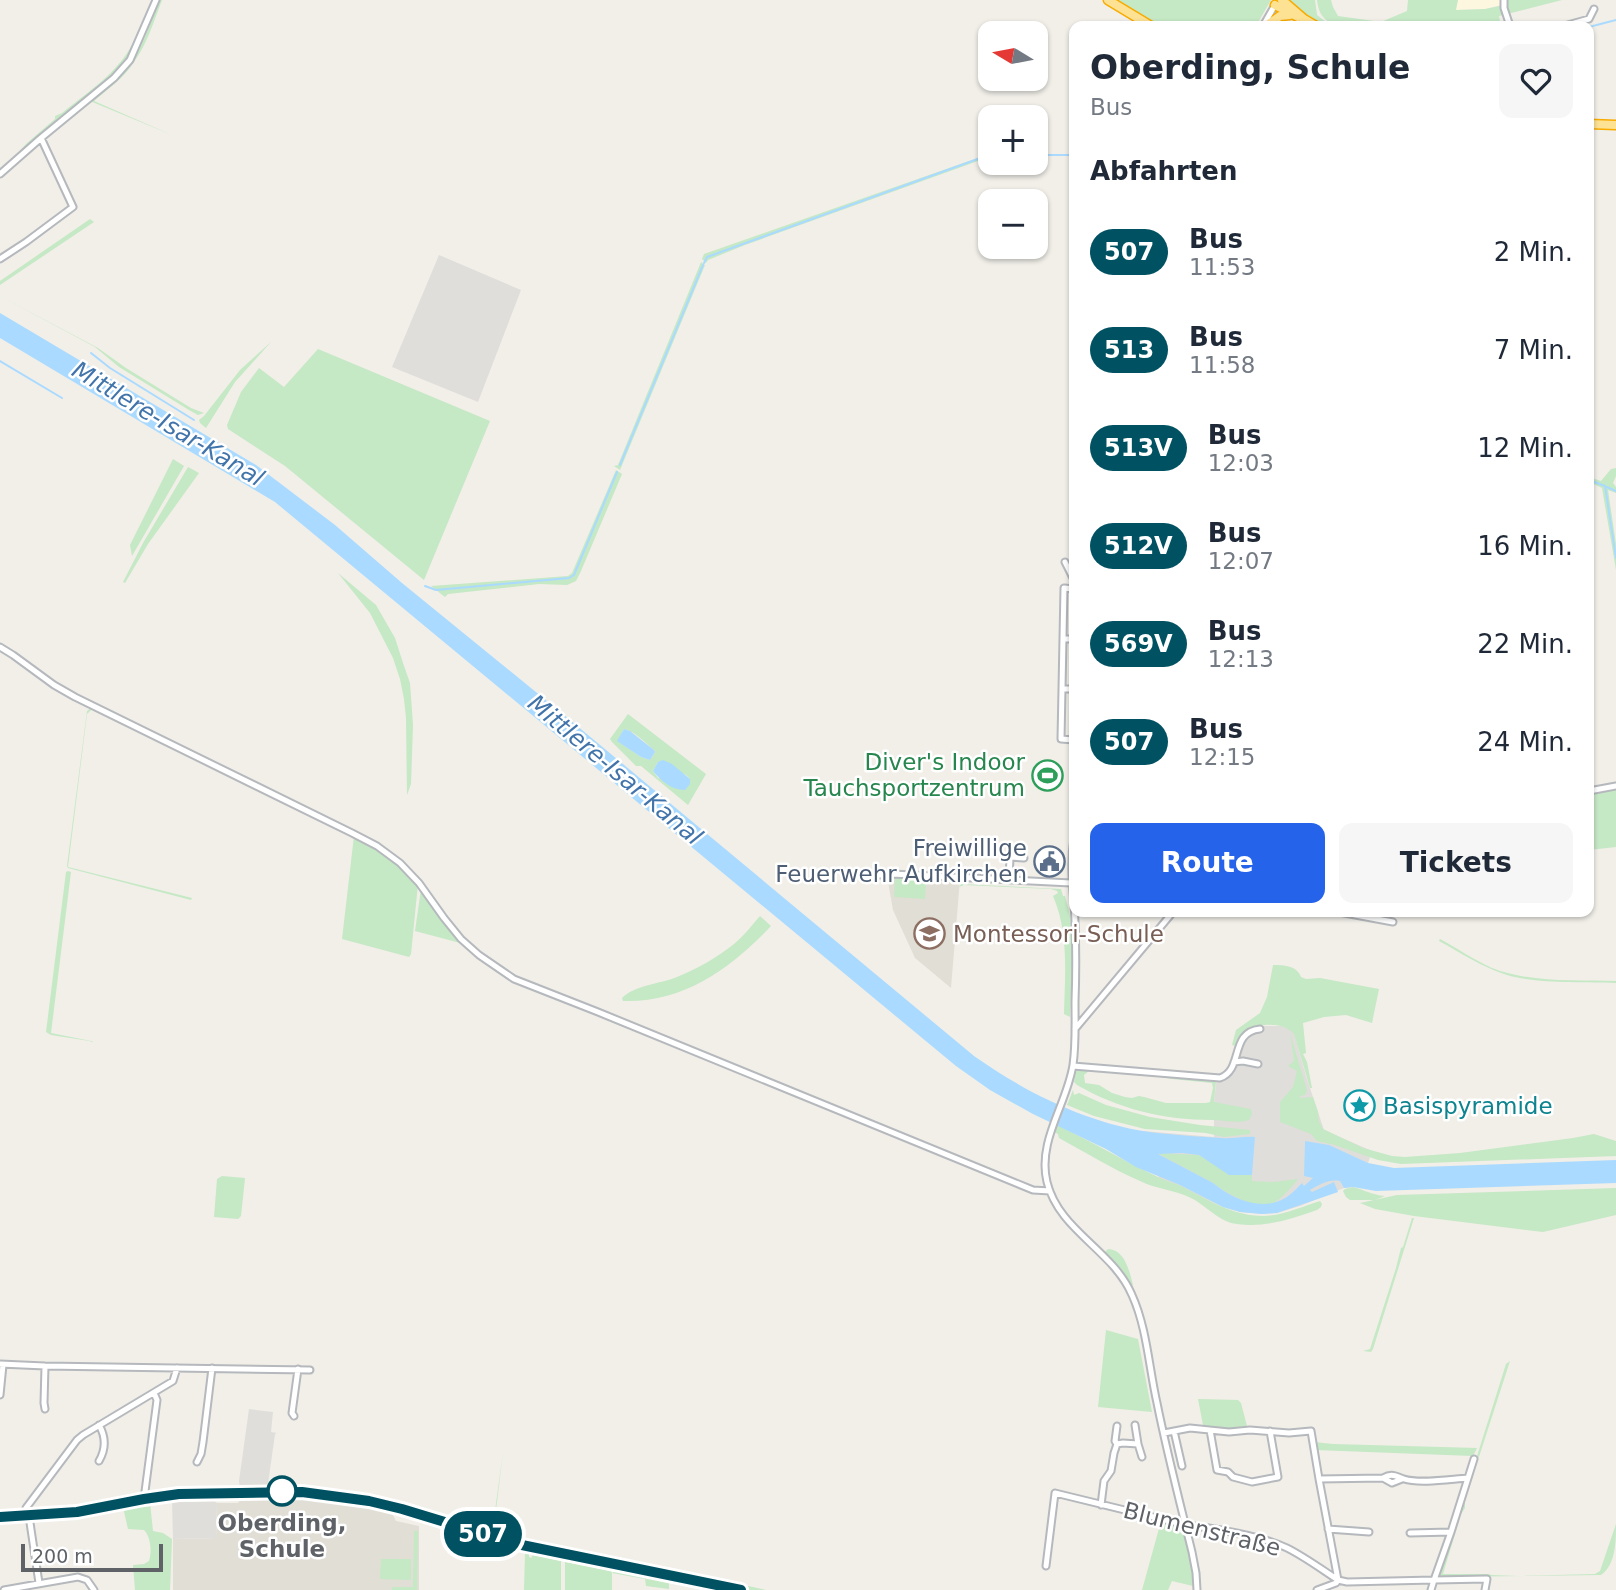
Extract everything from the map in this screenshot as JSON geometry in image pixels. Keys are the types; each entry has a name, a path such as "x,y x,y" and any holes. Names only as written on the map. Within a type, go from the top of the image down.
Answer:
{"highway":[{"path":"1108,0 1143,21"},
{"path":"1279,2 1293,16"},
{"path":"1279,2 1307,21"},
{"path":"1272,21 1286,14 1304,19"},
{"path":"1594,124 1616,125"}],"street":[{"path":"0,174 114,78 130,60 156,0"},
{"path":"1504,0 1508,21"},
{"path":"1267,21 1279,2"},
{"path":"1582,21 1589,19 1594,9"},
{"path":"0,259 73,207 41,138"},
{"path":"1065,562 1069,570"},
{"path":"1069,588 1065,588 1061,739 1069,740"},
{"path":"1063,639 1069,639"},
{"path":"0,647 54,685 96,709 352,833 387,853 419,883 461,939 514,979 1033,1190 1050,1191"},
{"path":"1063,689 1069,689"},
{"path":"1594,790 1616,786"},
{"path":"1009,880 1010,857 1024,858"},
{"path":"878,875 1069,883"},
{"path":"1074,917 1076,957 1073,1066 1070,1083 1047,1146 1046,1180 1063,1215 1114,1266 1133,1295 1142,1327 1165,1449 1169,1457"},
{"path":"1075,1028 1169,917"},
{"path":"1366,917 1393,922"},
{"path":"1073,1066 1212,1078 1227,1076 1243,1037 1250,1031 1260,1029"},
{"path":"1234,1062 1258,1064"},
{"path":"0,1395 1,1364 310,1370"},
{"path":"45,1409 46,1366"},
{"path":"39,1583 26,1508 77,1440 173,1381 177,1368"},
{"path":"197,1462 203,1442 212,1368"},
{"path":"294,1416 292,1413 298,1370"},
{"path":"144,1499 158,1401 154,1393"},
{"path":"1160,1419 1186,1525 1197,1590"},
{"path":"99,1425 105,1438 99,1461"},
{"path":"1135,1425 1142,1457"},
{"name":"Blumenstraße","path":"1101,1505 1104,1480 1111,1471 1117,1444 1117,1426"},
{"path":"1164,1433 1190,1428 1289,1433 1311,1430 1338,1580"},
{"path":"1210,1430 1217,1470 1228,1472 1233,1478 1252,1482 1278,1477 1270,1431"},
{"path":"1174,1431 1182,1465"},
{"path":"1117,1444 1138,1444"},
{"path":"1431,1590 1474,1459"},
{"path":"1319,1479 1383,1478 1392,1475 1402,1479 1429,1481 1468,1478"},
{"path":"0,1517 77,1512 179,1494 302,1492 363,1499 517,1544 741,1590"},
{"name":"Blumenstraße","path":"1046,1566 1055,1493 1279,1545 1338,1580"},
{"path":"1328,1529 1369,1532"},
{"path":"1410,1533 1451,1532"},
{"path":"4,1590 78,1577 87,1580 94,1590"},
{"path":"1317,1590 1338,1580 1487,1579 1485,1590"}],"shaded area":[{"path":"1458,0 1505,0 1504,4 1485,9 1455,10"},
{"path":"439,255 521,290 478,402 392,367"},
{"name":"Montessori-Schule","path":"887,876 960,879 951,988 915,958 893,910"},
{"path":"1261,1026 1281,1026 1294,1033 1324,1130 1372,1151 1353,1187 1277,1213 1262,1214 1223,1207 1159,1178 1143,1131 1214,1137 1217,1075 1228,1067 1243,1034"},
{"path":"249,1409 273,1412 271,1432 277,1433 266,1489 240,1488"},
{"path":"274,1493 348,1499 390,1509 396,1521 419,1526 419,1590 173,1590 173,1539 216,1538 217,1503 238,1503 245,1495"},
{"path":"172,1499 217,1503 216,1538 173,1539"}],"green space":[{"path":"159,0 162,0 139,55 121,78 94,101 172,135 90,101 118,78 132,61 146,36"},
{"path":"1114,0 1271,0 1259,21 1150,21"},
{"path":"1287,0 1315,0 1317,15 1325,21 1313,21"},
{"path":"1317,0 1331,0 1338,16 1374,21 1328,21 1319,9"},
{"path":"1408,0 1458,0 1456,10 1485,9 1504,5 1505,0 1562,0 1499,16 1500,21 1383,21 1407,11"},
{"path":"143,22 135,45 116,73 10,161 55,119 55,116 110,74 128,52"},
{"path":"978,158 978,161 745,245 706,263 702,259 704,254"},
{"path":"90,219 94,222 0,285 0,281"},
{"path":"701,262 705,265 620,470 614,466 618,465"},
{"path":"0,296 98,348 191,408 204,413 198,415 189,410 119,367 95,347"},
{"path":"271,342 235,382 206,428 199,420 240,370"},
{"path":"318,349 490,421 424,580 285,466 228,429 227,425 241,392 259,368 284,387"},
{"path":"173,459 184,466 132,556 130,545"},
{"path":"188,467 199,473 148,544 125,583 123,582 143,543"},
{"path":"1616,468 1613,483 1616,493 1608,490 1616,544 1616,570 1602,488 1594,484 1594,479 1601,481 1611,469"},
{"path":"616,470 622,474 576,581 567,585 539,584 448,594 445,597 431,586 568,576 572,573"},
{"path":"338,573 376,605 395,638 410,683 413,725 411,784 407,795 406,718 400,679 393,658 370,613"},
{"path":"91,708 134,729 92,709 87,714 68,867 192,898 191,900 68,868 67,866 87,711"},
{"path":"628,714 706,774 688,805 641,766 636,766 610,739","holes":["624,729 654,750 650,760 618,741","658,762 686,775 690,784 658,778 653,771"]},
{"path":"1616,788 1616,847 1594,849 1594,792"},
{"path":"354,836 392,859 418,884 409,957 342,939"},
{"path":"68,871 71,872 51,1033 96,1042 51,1035 46,1032"},
{"path":"895,878 926,880 925,899 894,897"},
{"path":"961,884 1061,889 1071,924 1070,1017 1064,1014 1065,954 1062,924 1053,896 1057,891 964,885 959,887"},
{"path":"421,889 464,944 415,931"},
{"path":"760,916 771,926 723,969 686,989 666,996 623,1001 622,998 634,990 677,977 714,958 738,941"},
{"path":"1440,939 1485,965 1507,973 1537,978 1616,983 1546,981 1507,975 1472,960 1439,941"},
{"path":"1273,965 1294,968 1306,979 1320,978 1379,989 1372,1023 1346,1015 1303,1023 1306,1053 1303,1054 1312,1088 1294,1034 1290,1030 1278,1025 1258,1026 1244,1033 1236,1046 1232,1045 1236,1030 1260,1013 1267,997"},
{"path":"1290,1033 1307,1091 1300,1098 1313,1097 1323,1129 1363,1148 1405,1157 1460,1153 1594,1134 1616,1141 1616,1156 1401,1164 1378,1160 1317,1141 1311,1134 1280,1122 1280,1102 1293,1087 1297,1071 1288,1066 1294,1061"},
{"path":"1079,1069 1108,1072 1089,1071 1084,1075 1085,1083 1099,1085 1125,1097 1139,1096 1166,1103 1210,1102 1212,1083 1150,1075 1216,1081 1214,1102 1251,1109 1252,1114 1249,1120 1235,1122 1176,1118 1142,1112 1109,1101 1077,1085 1074,1082"},
{"path":"1073,1090 1074,1095 1079,1093 1106,1105 1150,1117 1250,1130 1250,1134 1224,1137 1206,1133 1145,1129 1094,1116 1067,1105"},
{"path":"1057,1125 1145,1171 1242,1213 1270,1216 1320,1201 1322,1204 1317,1210 1278,1222 1258,1225 1231,1223 1191,1198 1146,1184 1059,1138 1054,1132"},
{"path":"1157,1153 1199,1155 1229,1174 1252,1175 1252,1181 1298,1179 1273,1203 1255,1205"},
{"path":"222,1176 245,1178 241,1216 238,1219 214,1217 217,1179"},
{"path":"1353,1187 1385,1196 1375,1200 1350,1200 1343,1191"},
{"path":"1616,1188 1616,1215 1543,1232 1414,1216 1375,1209 1360,1203 1397,1195"},
{"path":"1412,1218 1373,1349 1371,1352 1363,1351 1370,1349"},
{"path":"1108,1249 1114,1250 1122,1257 1133,1285 1131,1286 1105,1252"},
{"path":"1106,1330 1138,1339 1152,1412 1098,1407"},
{"path":"1510,1361 1443,1574 1595,1574 1600,1571 1616,1524 1612,1559 1601,1575 1439,1577 1506,1364"},
{"path":"1198,1399 1238,1400 1247,1426 1228,1429 1203,1425"},
{"path":"1314,1442 1477,1448 1473,1456 1315,1450"},
{"path":"503,1452 494,1527 496,1533 766,1590 751,1590 548,1549 494,1535 492,1533"},
{"path":"307,1486 362,1493 423,1507 490,1531 487,1533 374,1499 312,1491 266,1489 306,1489"},
{"path":"150,1502 153,1531 172,1539 170,1590 135,1590 133,1565 149,1561 150,1545 144,1530 128,1529 123,1507"},
{"path":"1163,1522 1183,1528 1193,1586 1172,1581 1168,1590 1142,1590 1160,1525"},
{"path":"414,1531 418,1531 417,1590 392,1590 392,1587 413,1587"},
{"path":"525,1553 531,1558 533,1555 561,1561 561,1590 524,1590"},
{"path":"381,1559 411,1559 411,1580 380,1579"},
{"path":"565,1562 611,1571 612,1590 565,1590"},
{"path":"615,1571 669,1582 669,1589 646,1586 645,1579 612,1573"}],"water":[{"name":"Mittlere-Isar-Kanal","path":"0,313 256,465 335,525 974,1056 1038,1095 1084,1115 1132,1129 1206,1137 1255,1137 1252,1175 1229,1175 1199,1155 1158,1154 1229,1194 1257,1204 1285,1198 1302,1183 1304,1186 1313,1178 1304,1176 1305,1141 1329,1145 1368,1163 1394,1168 1616,1160 1616,1183 1376,1191 1344,1188 1340,1181 1332,1181 1310,1190 1312,1192 1334,1182 1338,1192 1277,1213 1240,1212 1223,1207 1136,1167 1106,1149 1033,1114 990,1090 956,1066 275,502 0,338"},
{"path":"624,729 654,750 650,760 617,741"},
{"path":"663,760 690,779 685,790 667,784 653,771 658,762"}],"waterway":[{"path":"1594,26 1616,20"},
{"path":"1048,155 1069,155"},
{"path":"704,263 707,257 978,159"},
{"path":"620,465 703,265"},
{"name":"Mittlere-Isar-Kanal","path":"91,353 110,368 194,420"},
{"path":"0,361 62,398"},
{"path":"425,586 436,590 569,578 574,575 617,472"},
{"path":"1594,482 1605,486 1616,558"},
{"path":"1607,487 1616,491"}],"bus line":[{"name":"507","path":"0,1517 77,1512 179,1494 302,1492 352,1497 402,1509 517,1544 741,1590"}],"place":[{"name":"Diver's Indoor Tauchsportzentrum","path":"1048,775"},
{"name":"Freiwillige Feuerwehr Aufkirchen","path":"1050,861"},
{"name":"Montessori-Schule","path":"930,934"},
{"name":"Basispyramide","path":"1360,1106"},
{"name":"Oberding, Schule","path":"282,1491"}]}
